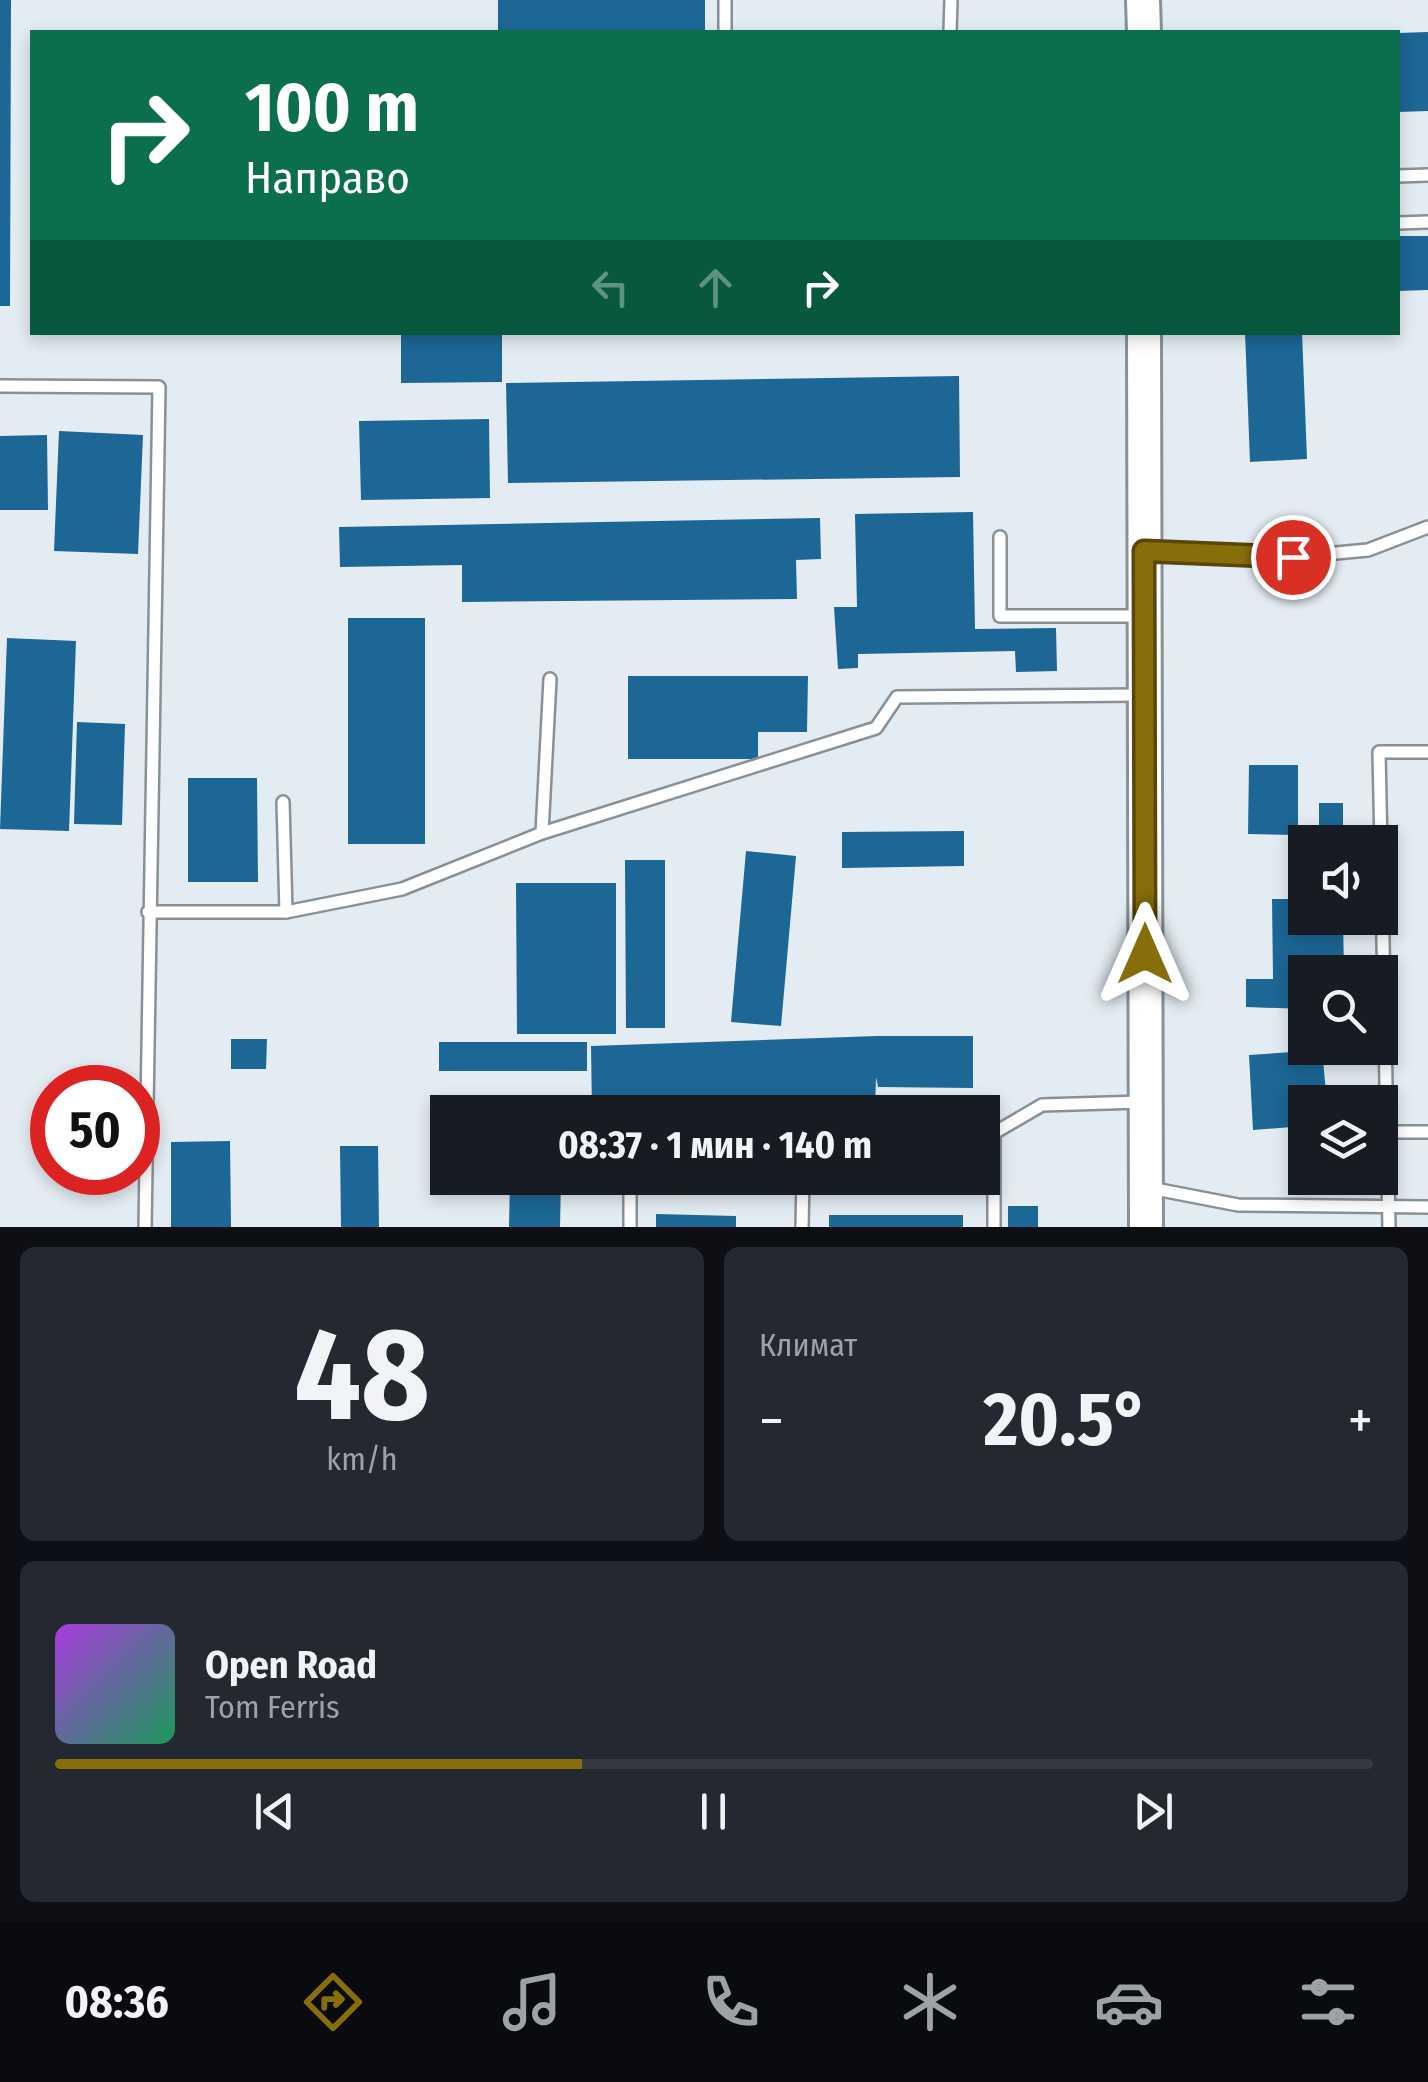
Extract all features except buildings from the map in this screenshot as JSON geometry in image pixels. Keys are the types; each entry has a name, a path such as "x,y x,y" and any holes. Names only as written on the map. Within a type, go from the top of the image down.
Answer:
{"main road":[{"path":"1144,0 1144,30"},
{"path":"1144,335 1146,1227"}],"lane":[{"path":"724,0 724,30"},
{"path":"950,30 951,0"},
{"path":"1400,176 1428,175"},
{"path":"1400,223 1428,222"},
{"path":"0,386 159,387 145,1227"},
{"path":"1144,551 1293,557 1368,550 1428,527"},
{"path":"1000,537 1000,616 1144,616"},
{"path":"542,833 550,679"},
{"path":"148,912 286,912 402,889 542,833 876,728 897,697 1145,696"},
{"path":"1386,1085 1380,752 1428,752"},
{"path":"283,802 286,912"},
{"path":"1000,1127 1042,1105 1146,1102"},
{"path":"1398,1132 1428,1132"},
{"path":"1146,1187 1238,1204 1428,1207"},
{"path":"630,1195 630,1227"},
{"path":"802,1195 802,1227"},
{"path":"992,1195 994,1227"},
{"path":"1388,1195 1388,1227"}],"route":[{"path":"1145,954 1144,551 1293,557"}]}
